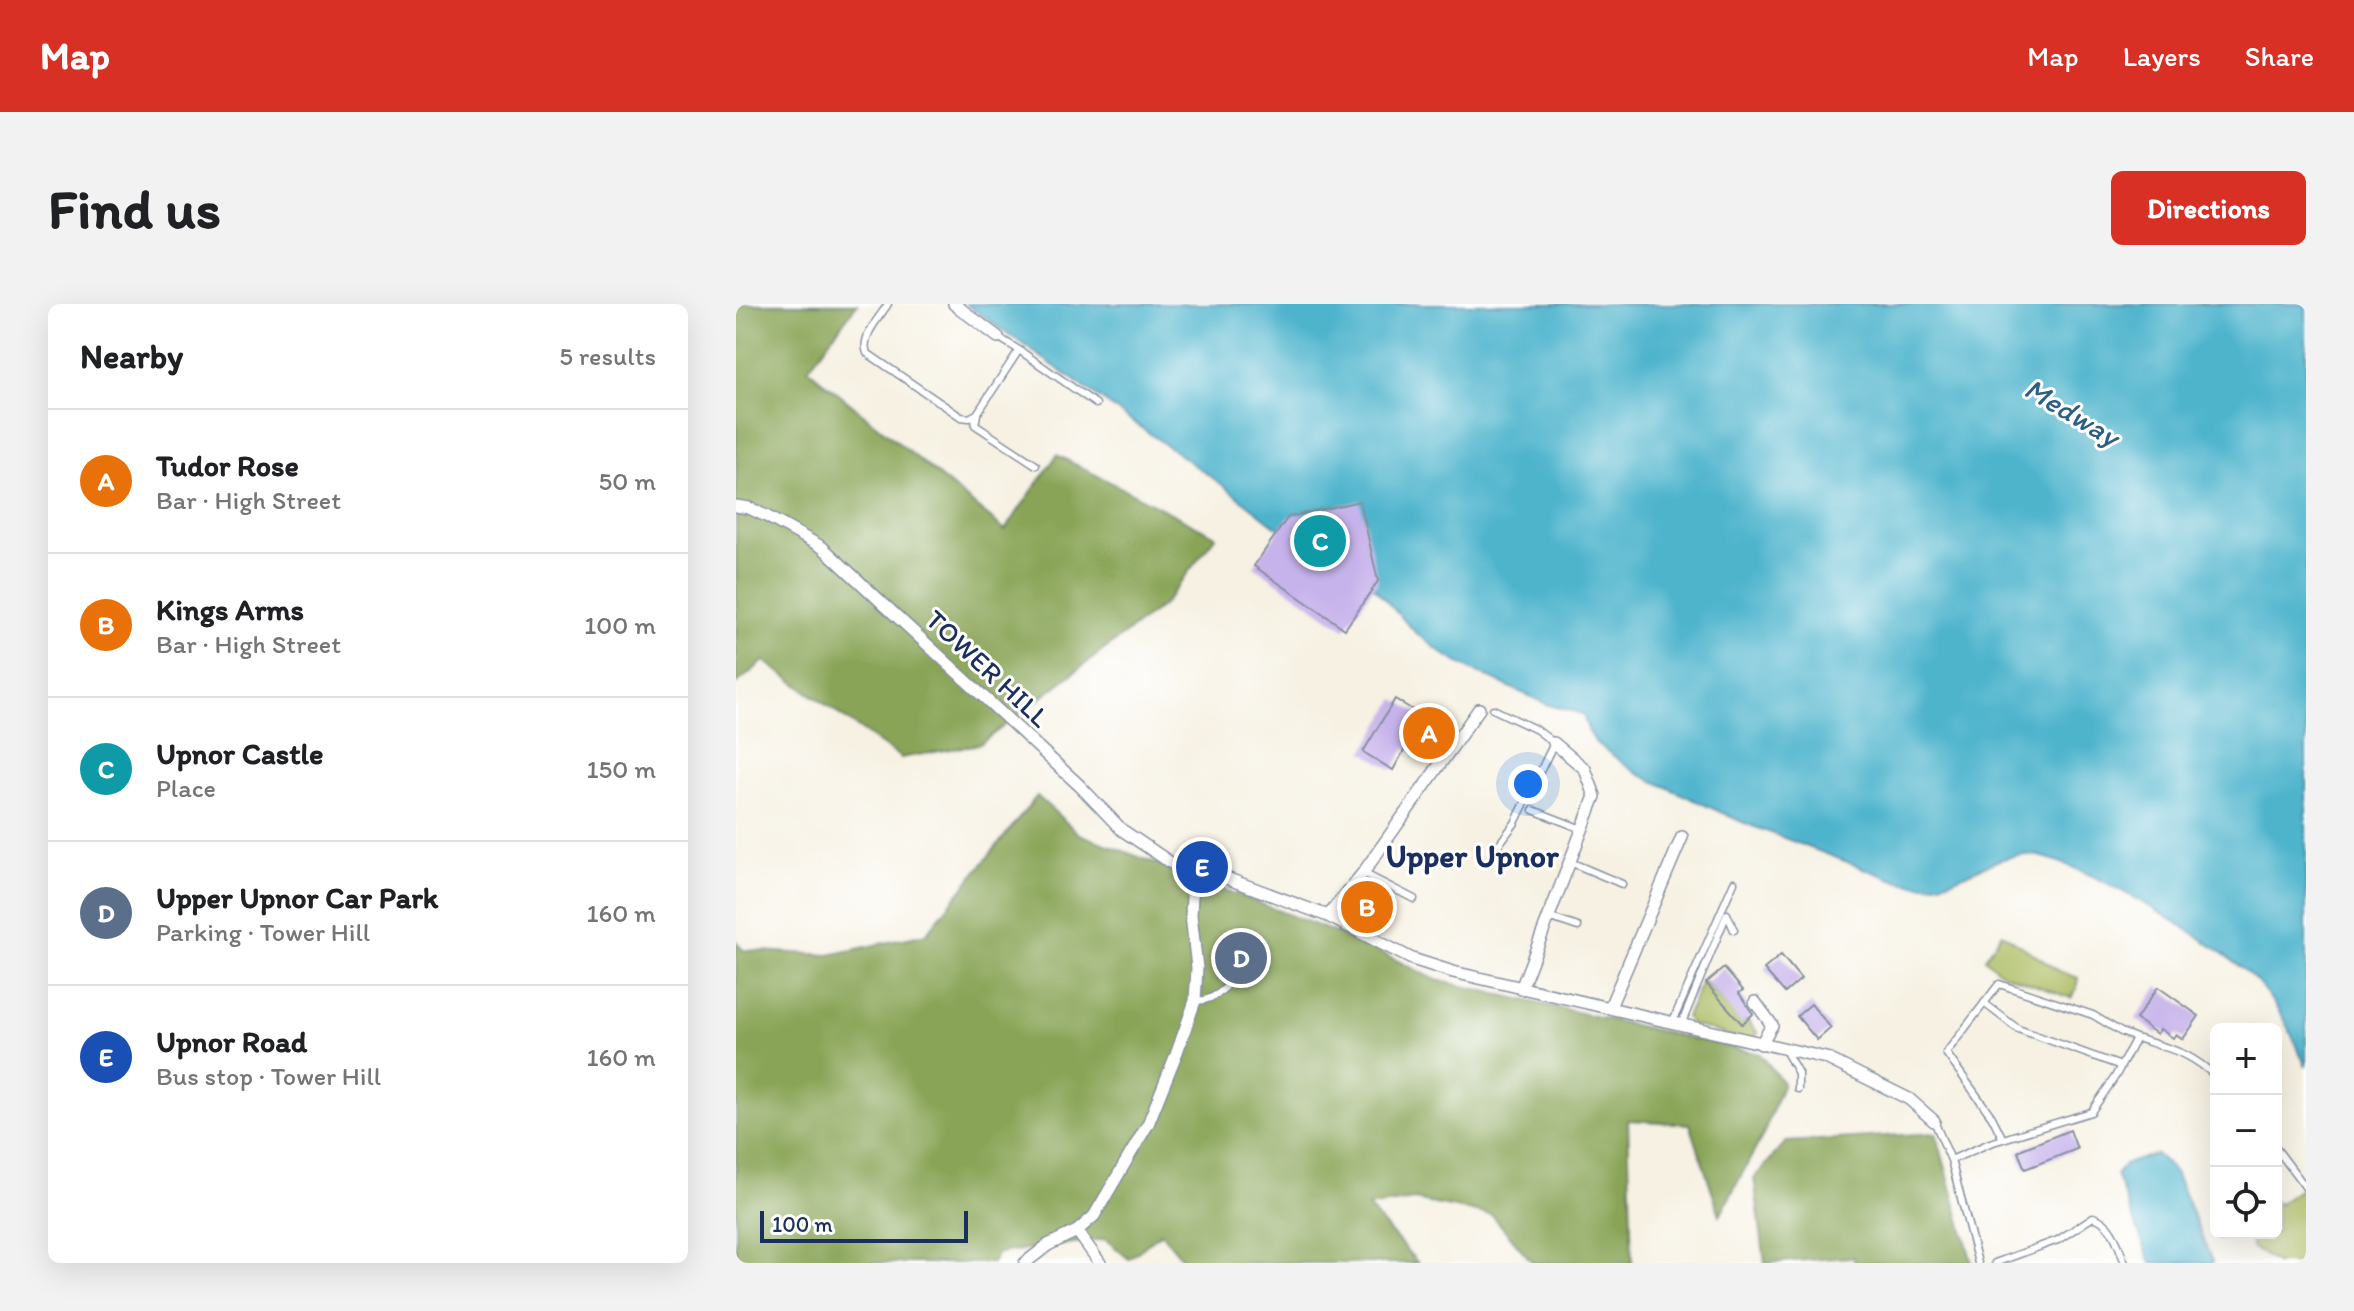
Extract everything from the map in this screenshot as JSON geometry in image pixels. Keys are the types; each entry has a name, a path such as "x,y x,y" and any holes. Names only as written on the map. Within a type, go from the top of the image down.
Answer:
{"street":[{"path":"954,304 998,337"},
{"name":"TOWER HILL","path":"736,506 758,512 822,547 1069,776 1122,830 1198,881"},
{"path":"1328,916 1363,873 1479,709"},
{"path":"1521,989 1595,796 1585,769 1554,743"},
{"path":"1610,1007 1682,837"},
{"path":"1025,1263 1048,1245 1077,1231 1094,1216 1148,1124 1195,1001 1197,968 1192,896 1198,881 1206,876 1226,878 1328,916 1412,959 1521,989 1826,1058 1909,1099 1934,1121"},
{"path":"1755,1002 1772,1025 1761,1044"},
{"path":"1077,1231 1100,1263"}],"lane":[{"path":"888,304 866,338 864,346 867,353 883,367 961,417 969,418 977,414"},
{"path":"998,337 1096,404"},
{"path":"1019,350 977,414 975,425 1036,465"},
{"path":"1493,709 1537,730 1554,743 1515,823 1500,843"},
{"path":"1533,810 1582,829"},
{"path":"1570,862 1622,884"},
{"path":"1363,873 1414,899"},
{"path":"1676,1024 1734,882"},
{"path":"1676,1024 1727,914 1734,930"},
{"path":"1548,917 1578,927"},
{"path":"1195,1001 1206,1001 1220,994 1257,946"},
{"path":"2003,1139 1992,1117 1946,1053 2001,984 2093,1015 2136,1038 2172,1047 2210,1072"},
{"path":"1984,1003 2018,1029 2121,1066"},
{"path":"1951,1160 2003,1139 2091,1112 2136,1038"},
{"path":"1785,1050 1798,1073 1798,1089"},
{"path":"1934,1121 1951,1160 1978,1263"},
{"path":"2282,1156 2306,1188"},
{"path":"1995,1263 2058,1240 2093,1217 2102,1219 2112,1231 2125,1263"}],"green space":[{"path":"736,304 857,304 808,369 1005,530 1057,455 1216,536 1163,605 980,744 901,758 764,661 736,684"},
{"path":"1037,796 1079,834 1360,942 1436,980 1760,1054 1783,1083 1764,1133 1720,1215 1690,1124 1628,1120 1632,1263 1533,1263 1492,1215 1414,1200 1368,1207 1418,1263 1186,1263 1161,1233 1129,1259 1105,1239 998,1253 992,1263 736,1263 736,941 743,950 829,955 926,934"},
{"path":"2002,933 2059,971 2078,978 2071,998 2001,973 1985,958"},
{"path":"1702,982 1743,1023 1747,1020 1758,1033 1752,1042 1692,1025 1686,1017"},
{"path":"1936,1133 1972,1263 1855,1263 1853,1257 1765,1263 1754,1178 1786,1142"},
{"path":"2300,1189 2306,1196 2306,1263 2276,1263 2251,1247 2252,1239 2282,1239 2282,1202"}],"water":[{"name":"Medway","path":"966,304 2306,304 2306,1067 2273,1002 2240,967 2183,927 2080,870 2029,855 2002,859 1938,884 1900,882 1742,822 1638,774 1596,743 1583,714 1549,705 1443,654 1414,631 1364,577 1274,525 1224,486"},
{"path":"2156,1154 2175,1172 2213,1263 2151,1263 2116,1175 2125,1164"}],"building":[{"path":"1360,501 1378,581 1345,629 1254,566 1288,517"},
{"path":"1395,699 1442,728 1438,736 1442,745 1425,758 1406,747 1393,770 1363,752"},
{"path":"1367,882 1387,892 1370,927 1350,913 1355,903 1352,900"},
{"path":"1781,955 1801,979 1785,993 1764,969"},
{"path":"1724,968 1743,990 1739,993 1753,1014 1742,1024 1706,983"},
{"path":"2158,987 2199,1016 2183,1039 2176,1034 2173,1038 2160,1029 2157,1034 2136,1019"},
{"path":"1811,1004 1831,1028 1817,1040 1797,1016"},
{"path":"2070,1130 2077,1149 2025,1169 2018,1152"}],"place":[{"name":"Upnor Castle","path":"1320,541"},
{"name":"Tudor Rose","path":"1429,733"},
{"name":"Upnor Road","path":"1202,867"},
{"name":"Kings Arms","path":"1367,907"},
{"name":"Upper Upnor Car Park","path":"1241,958"}],"district":[{"name":"Upper Upnor","path":"1472,856"}]}
